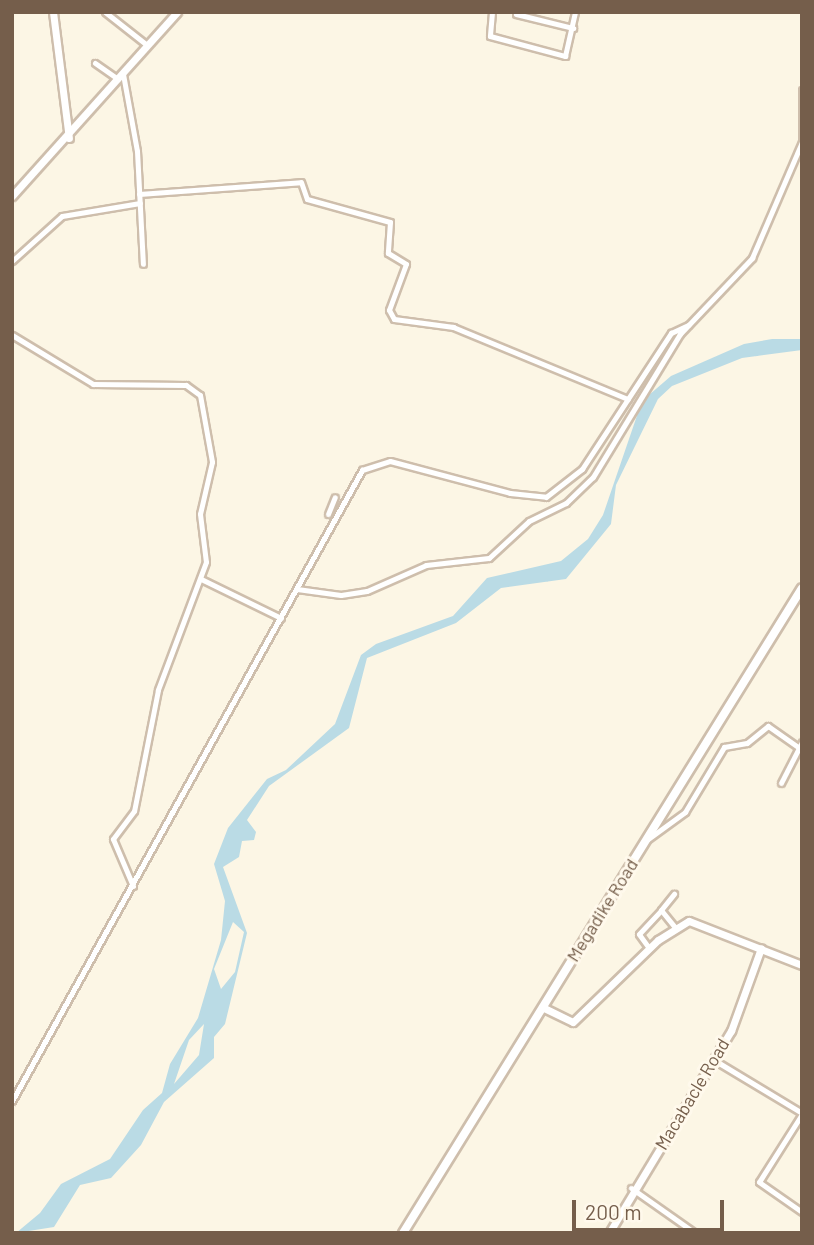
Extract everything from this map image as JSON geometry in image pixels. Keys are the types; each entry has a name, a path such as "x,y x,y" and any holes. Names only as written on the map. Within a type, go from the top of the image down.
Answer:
{"main road":[{"name":"Megadike Road","path":"404,1233 802,588"}],"street":[{"path":"53,12 69,138"},
{"path":"105,12 147,45"},
{"path":"12,196 69,138 177,12"},
{"path":"492,12 489,36 559,55 568,53 575,12"},
{"path":"507,12 572,28"},
{"path":"95,63 120,77"},
{"path":"120,77 139,194 143,264"},
{"path":"297,589 341,595 367,591 426,565 489,558 529,521 566,503 593,477 688,325 752,258 802,142 802,90"},
{"path":"139,194 301,182 307,199 390,222 388,253 406,264 389,310 394,319 453,327 628,399"},
{"path":"12,261 62,216 139,203"},
{"path":"12,1101 369,464 390,461 510,493 546,497 582,470 671,333 688,325"},
{"path":"12,335 93,384 186,385 198,390 212,462 200,514 207,552 201,579 189,600 158,690 134,811 113,839 133,886"},
{"path":"327,514 335,497"},
{"path":"201,579 281,618"},
{"path":"645,841 677,821 724,747 747,743 768,726 800,745 781,783"},
{"path":"649,948 639,934 674,894"},
{"path":"661,910 675,927"},
{"path":"542,1007 573,1022 649,948 675,927 693,922 802,965"},
{"name":"Macabacle Road","path":"608,1233 631,1188 714,1060 761,948"},
{"path":"714,1060 802,1113 759,1182 802,1212"},
{"path":"631,1188 695,1233"}],"water":[{"path":"772,339 802,339 802,350 742,358 672,386 658,399 616,485 611,524 566,579 501,588 456,623 367,658 349,728 269,786 247,820 256,832 254,840 242,841 239,857 223,867 247,933 225,1024 214,1037 214,1058 164,1102 141,1145 111,1178 80,1185 54,1227 16,1233 40,1213 61,1184 110,1159 143,1110 162,1093 170,1064 198,1018 221,940 225,901 214,864 228,828 267,779 286,770 335,724 361,655 376,644 453,616 487,578 561,561 588,539 603,515 642,401 671,376 744,344","holes":["233,922 244,932 235,972 221,989 214,969","204,1024 199,1055 174,1084 189,1040"]}]}
